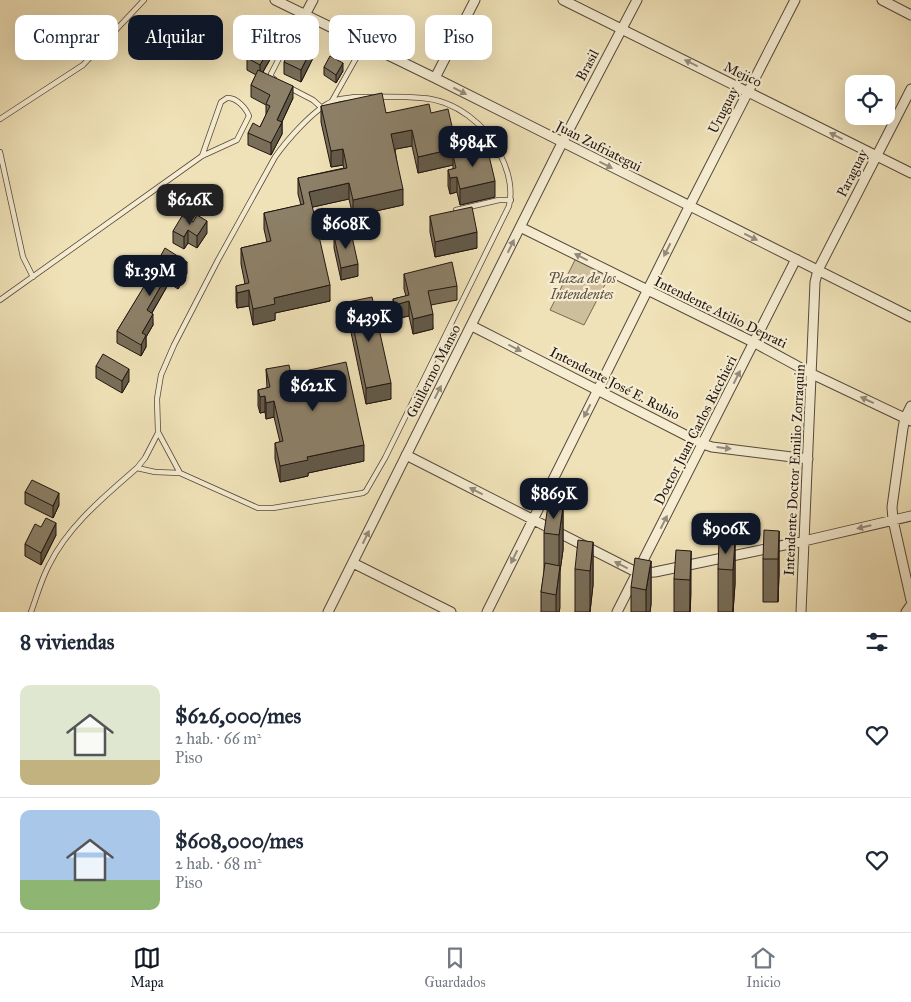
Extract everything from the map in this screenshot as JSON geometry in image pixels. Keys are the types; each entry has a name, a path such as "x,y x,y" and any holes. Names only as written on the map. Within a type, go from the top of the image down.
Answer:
{"street":[{"name":"Juan Zufriategui","path":"275,0 305,15"},
{"path":"305,15 313,0"},
{"path":"435,78 475,0"},
{"name":"Mejico","path":"564,0 911,173"},
{"name":"Brasil","path":"562,143 637,0"},
{"name":"Uruguay","path":"487,612 647,290 795,0"},
{"path":"882,0 911,15"},
{"name":"Juan Zufriategui","path":"397,60 911,317"},
{"name":"Paraguay","path":"818,270 911,89"},
{"name":"Guillermo Manso","path":"328,612 562,143"},
{"name":"Intendente Atilio Deprati","path":"520,227 754,343 812,374 908,419"},
{"name":"Doctor Juan Carlos Ricchieri","path":"617,612 796,259"},
{"name":"Intendente Doctor Emilio Zorraquin","path":"801,612 815,282 818,270"},
{"name":"Intendente José E. Rubio","path":"472,326 703,444 712,447 808,459"},
{"path":"911,406 892,507 893,520 911,600"},
{"path":"406,455 638,573 655,572 804,541 911,516"},
{"path":"353,563 451,612"},
{"path":"906,612 911,605"}],"lane":[{"path":"0,119 83,65 144,0"},
{"path":"278,60 271,74 272,78 280,83"},
{"path":"332,101 355,60"},
{"path":"289,87 313,100 322,108"},
{"path":"31,612 49,565 67,537 92,508 137,468 152,446 158,432 158,387 174,345 218,260 275,157 286,142 332,101 356,97 423,98 450,105 465,114 491,137 506,166 511,200 504,219 393,441 369,487 363,493 265,509 180,473 154,472 137,468"},
{"path":"0,300 202,156 237,140 248,122 249,116 248,112 235,99 227,98 221,102 202,156"},
{"path":"0,152 23,257 33,277"},
{"path":"456,210 499,200 511,200"},
{"path":"158,432 180,473"}],"green space":[{"name":"Plaza de los Intendentes","path":"576,258 610,275 584,325 550,310"}],"building":[{"path":"329,58 329,60 337,60 343,63 336,75 324,67"},
{"path":"251,60 263,60 260,65"},
{"path":"285,60 306,60 301,70 284,62"},
{"path":"258,70 293,86 277,120 282,122 271,143 248,133 253,123 260,127 270,106 266,104 270,95 251,85"},
{"path":"382,93 386,113 429,104 431,113 448,109 457,148 418,157 412,130 391,134 403,189 353,200 349,183 309,192 330,285 274,298 275,304 253,309 249,290 237,293 236,286 249,283 241,248 271,241 264,213 304,204 298,178 347,168 343,149 331,151 321,106"},
{"path":"487,147 495,181 460,189 457,177 450,178 448,170 456,168 453,155"},
{"path":"472,207 477,232 435,242 430,216"},
{"path":"197,215 207,221 197,236 188,230 184,237 173,231 182,216 193,222"},
{"path":"351,232 358,264 341,268 334,236"},
{"path":"165,248 187,262 178,277 169,272 147,310 153,314 142,333 146,335 141,345 117,331 157,265"},
{"path":"452,262 457,286 428,291 433,314 413,319 409,301 395,305 393,299 409,295 404,274"},
{"path":"372,297 391,383 366,388 348,302"},
{"path":"103,354 129,369 122,381 96,366"},
{"path":"346,362 364,445 307,457 308,460 280,466 275,443 283,441 274,401 266,403 265,396 260,397 258,390 270,387 266,369 289,365 291,374"},
{"path":"32,480 59,493 53,506 25,492"},
{"path":"548,505 563,507 559,535 544,533"},
{"path":"46,518 56,523 41,553 25,544 35,524 41,527"},
{"path":"764,530 779,531 778,559 763,559"},
{"path":"578,540 593,542 590,571 575,569"},
{"path":"719,541 735,541 733,570 718,569"},
{"path":"676,550 691,551 690,580 674,579"},
{"path":"635,558 651,561 646,590 631,587"},
{"path":"545,563 560,566 556,595 541,592"}]}
